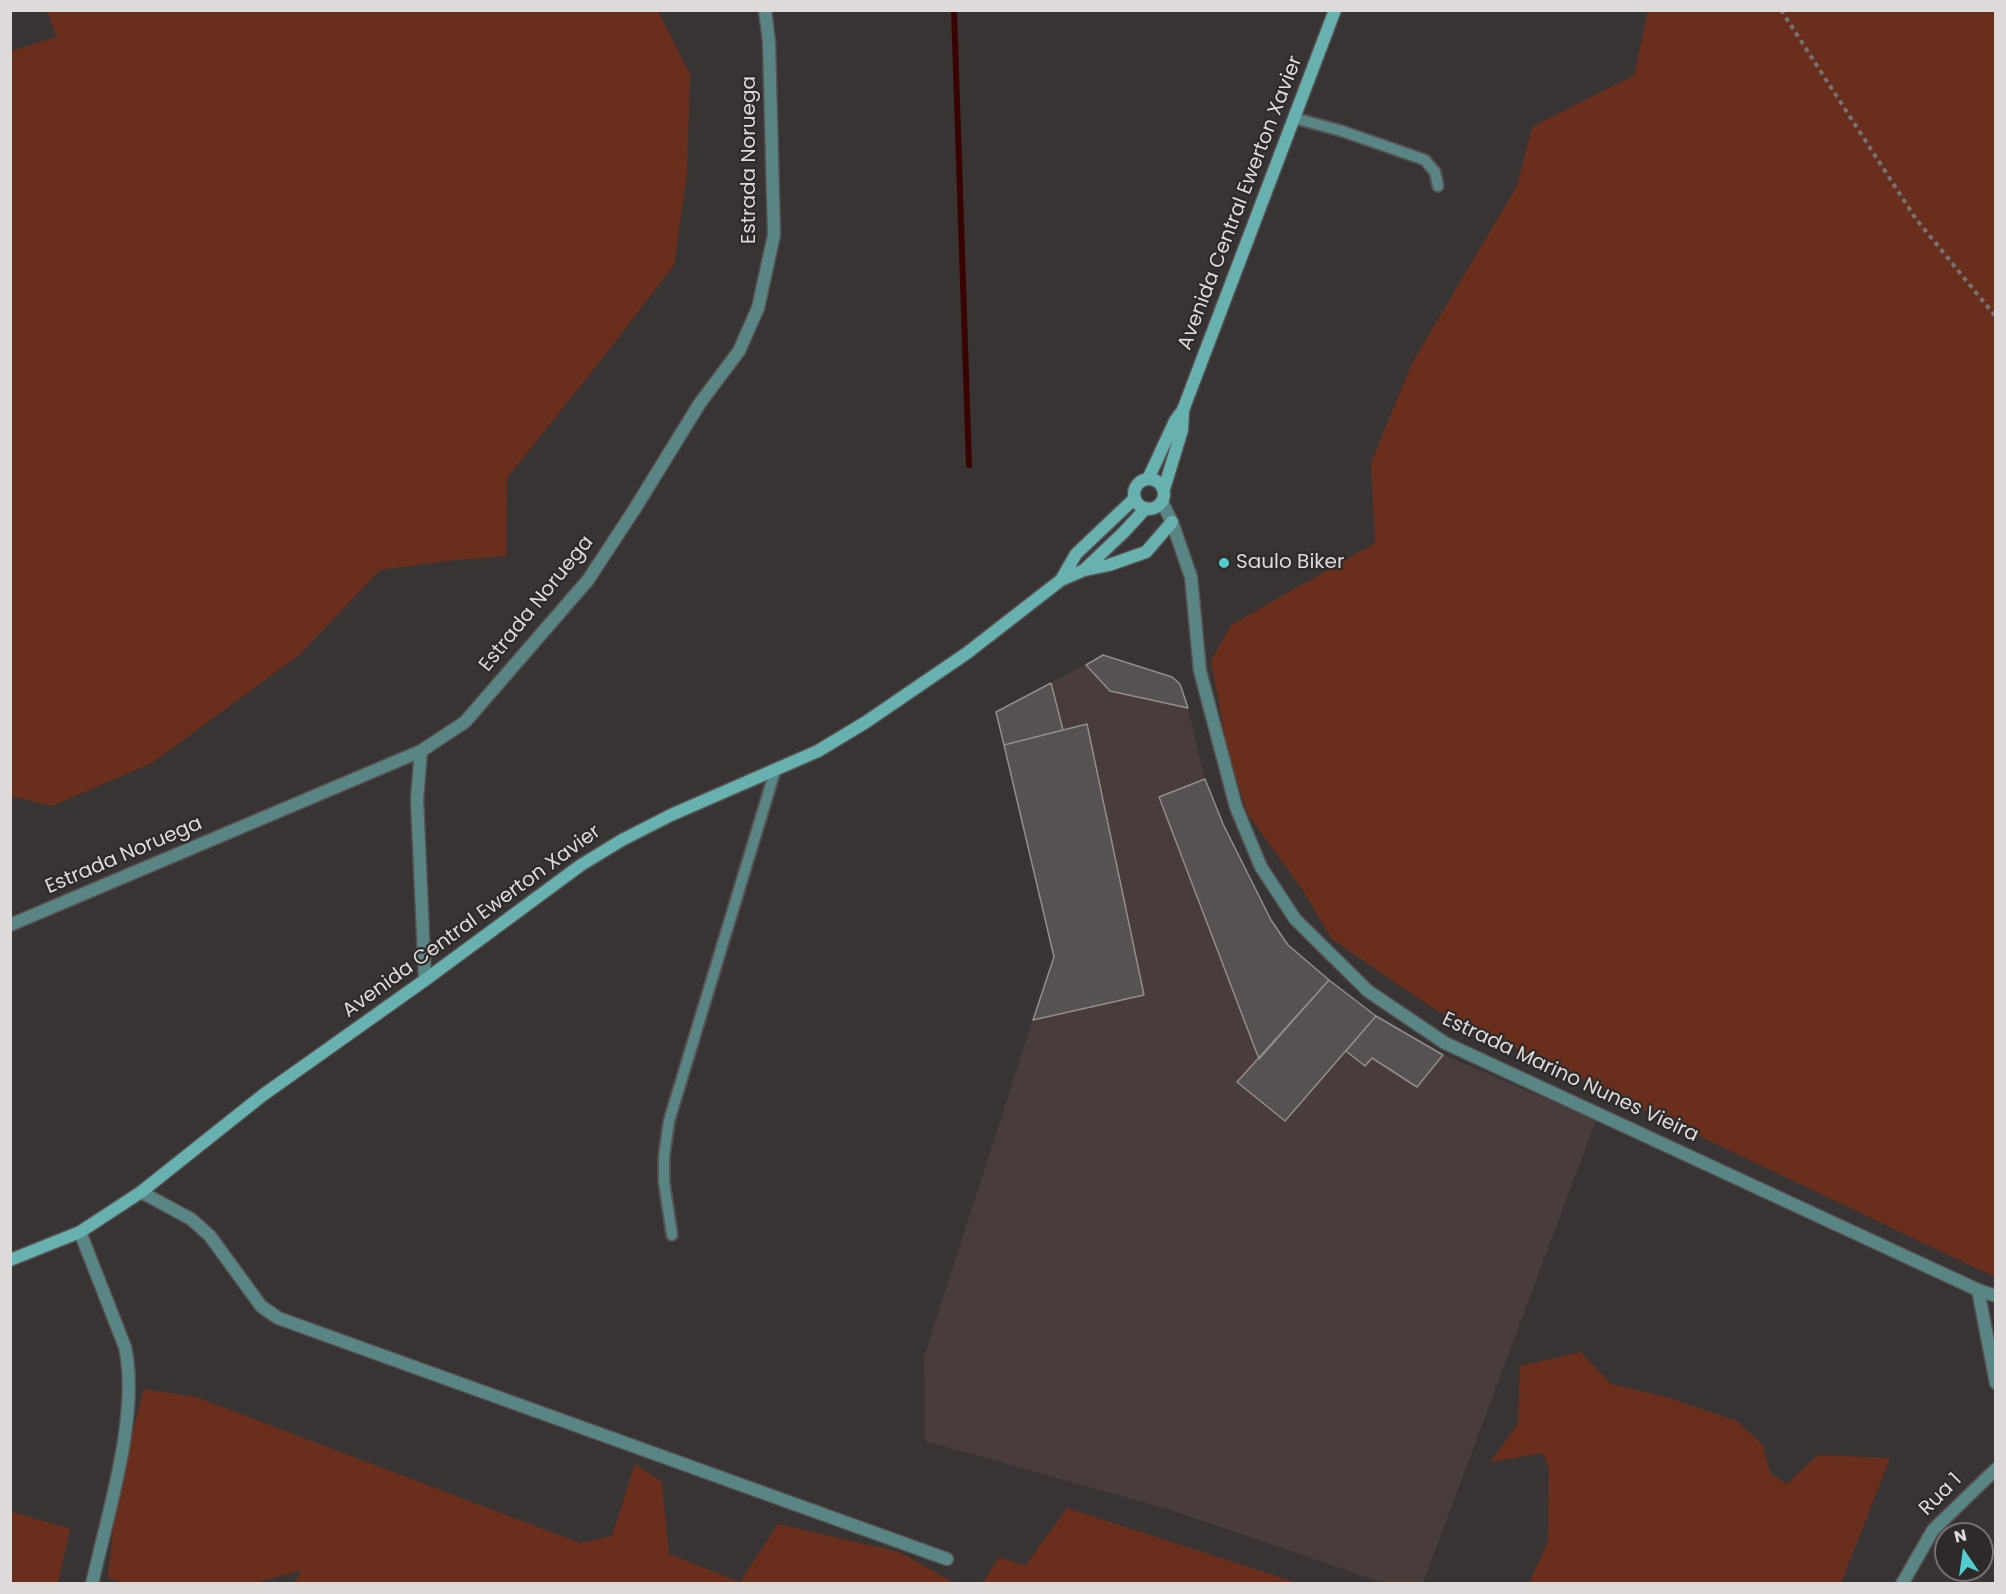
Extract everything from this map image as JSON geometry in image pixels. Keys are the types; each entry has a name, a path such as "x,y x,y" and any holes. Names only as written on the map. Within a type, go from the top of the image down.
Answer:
{"main road":[{"name":"Avenida Central Ewerton Xavier","path":"1148,478 1175,421 1183,410 1335,10"},
{"name":"Avenida Central Ewerton Xavier","path":"1163,496 1182,430 1183,410"},
{"path":"1148,478 1160,483 1163,496 1157,507 1146,508 1138,504 1134,491 1137,485 1148,478"},
{"name":"Avenida Central Ewerton Xavier","path":"1061,580 1076,554 1135,498"},
{"name":"Avenida Central Ewerton Xavier","path":"10,1260 80,1232 141,1192 263,1095 581,865 622,840 671,815 775,771 841,738 866,722 967,653 1061,580 1084,570 1146,508"},
{"path":"1084,570 1109,565 1146,552 1172,522"}],"street":[{"name":"Estrada Noruega","path":"10,925 421,751 465,722 588,580 700,403 739,351 758,308 774,235 769,42 765,10"},
{"name":"Estrada Marino Nunes Vieira","path":"1163,496 1191,577 1200,671 1236,807 1261,867 1295,919 1368,991 1445,1043 1995,1296"},
{"path":"421,751 417,799 425,980"},
{"path":"141,1192 191,1219 210,1236 261,1306 278,1318 947,1559"},
{"path":"80,1232 125,1347 129,1365 122,1450 92,1584"},
{"path":"1978,1290 1995,1383"},
{"name":"Rua 1","path":"1902,1584 1933,1530 1995,1470"}],"lane":[{"path":"1294,118 1342,131 1425,160 1435,172 1438,186"},
{"path":"672,1235 664,1182 664,1157 669,1121 775,771"}],"path":[{"path":"1781,10 1916,219 1995,317"}],"shaded area":[{"path":"47,11 658,11 690,74 687,173 674,265 507,478 506,556 380,570 299,655 152,763 52,806 11,796 11,51 57,37"},
{"path":"1648,11 1995,11 1995,1276 1434,1009 1332,939 1302,889 1247,813 1227,747 1211,661 1231,625 1375,543 1371,463 1412,363 1517,186 1532,127 1634,75"},
{"path":"1103,655 1172,677 1180,684 1185,696 1206,784 1223,824 1271,920 1288,945 1353,1000 1381,1020 1446,1056 1596,1120 1423,1583 1384,1583 1168,1509 925,1441 924,1357 1053,957 996,712"},
{"path":"1581,1352 1611,1384 1666,1397 1737,1421 1763,1445 1770,1473 1787,1484 1818,1455 1890,1458 1841,1583 1529,1583 1548,1541 1549,1468 1543,1453 1490,1462 1518,1424 1520,1366"},
{"path":"144,1389 196,1397 580,1543 612,1536 635,1464 662,1482 669,1554 740,1582 778,1524 899,1552 955,1583 295,1583 301,1570 252,1584 127,1584 108,1578 114,1519 125,1461"},
{"path":"1067,1508 1298,1583 983,1583 999,1557 1025,1566"},
{"path":"10,1511 70,1529 58,1583 11,1583"}],"building":[{"path":"1103,655 1172,677 1180,684 1188,708 1110,691 1086,665"},
{"path":"1051,683 1063,730 1004,745 996,712"},
{"path":"1087,724 1144,995 1033,1020 1054,957 1004,745"},
{"path":"1205,779 1223,824 1271,920 1288,945 1329,980 1259,1059 1159,797"},
{"path":"1329,980 1376,1016 1285,1121 1237,1082"},
{"path":"1376,1016 1443,1055 1417,1087 1372,1058 1365,1066 1346,1051"}],"waterway":[{"path":"954,10 969,465"}],"place":[{"name":"Saulo Biker","path":"1224,563"}]}
